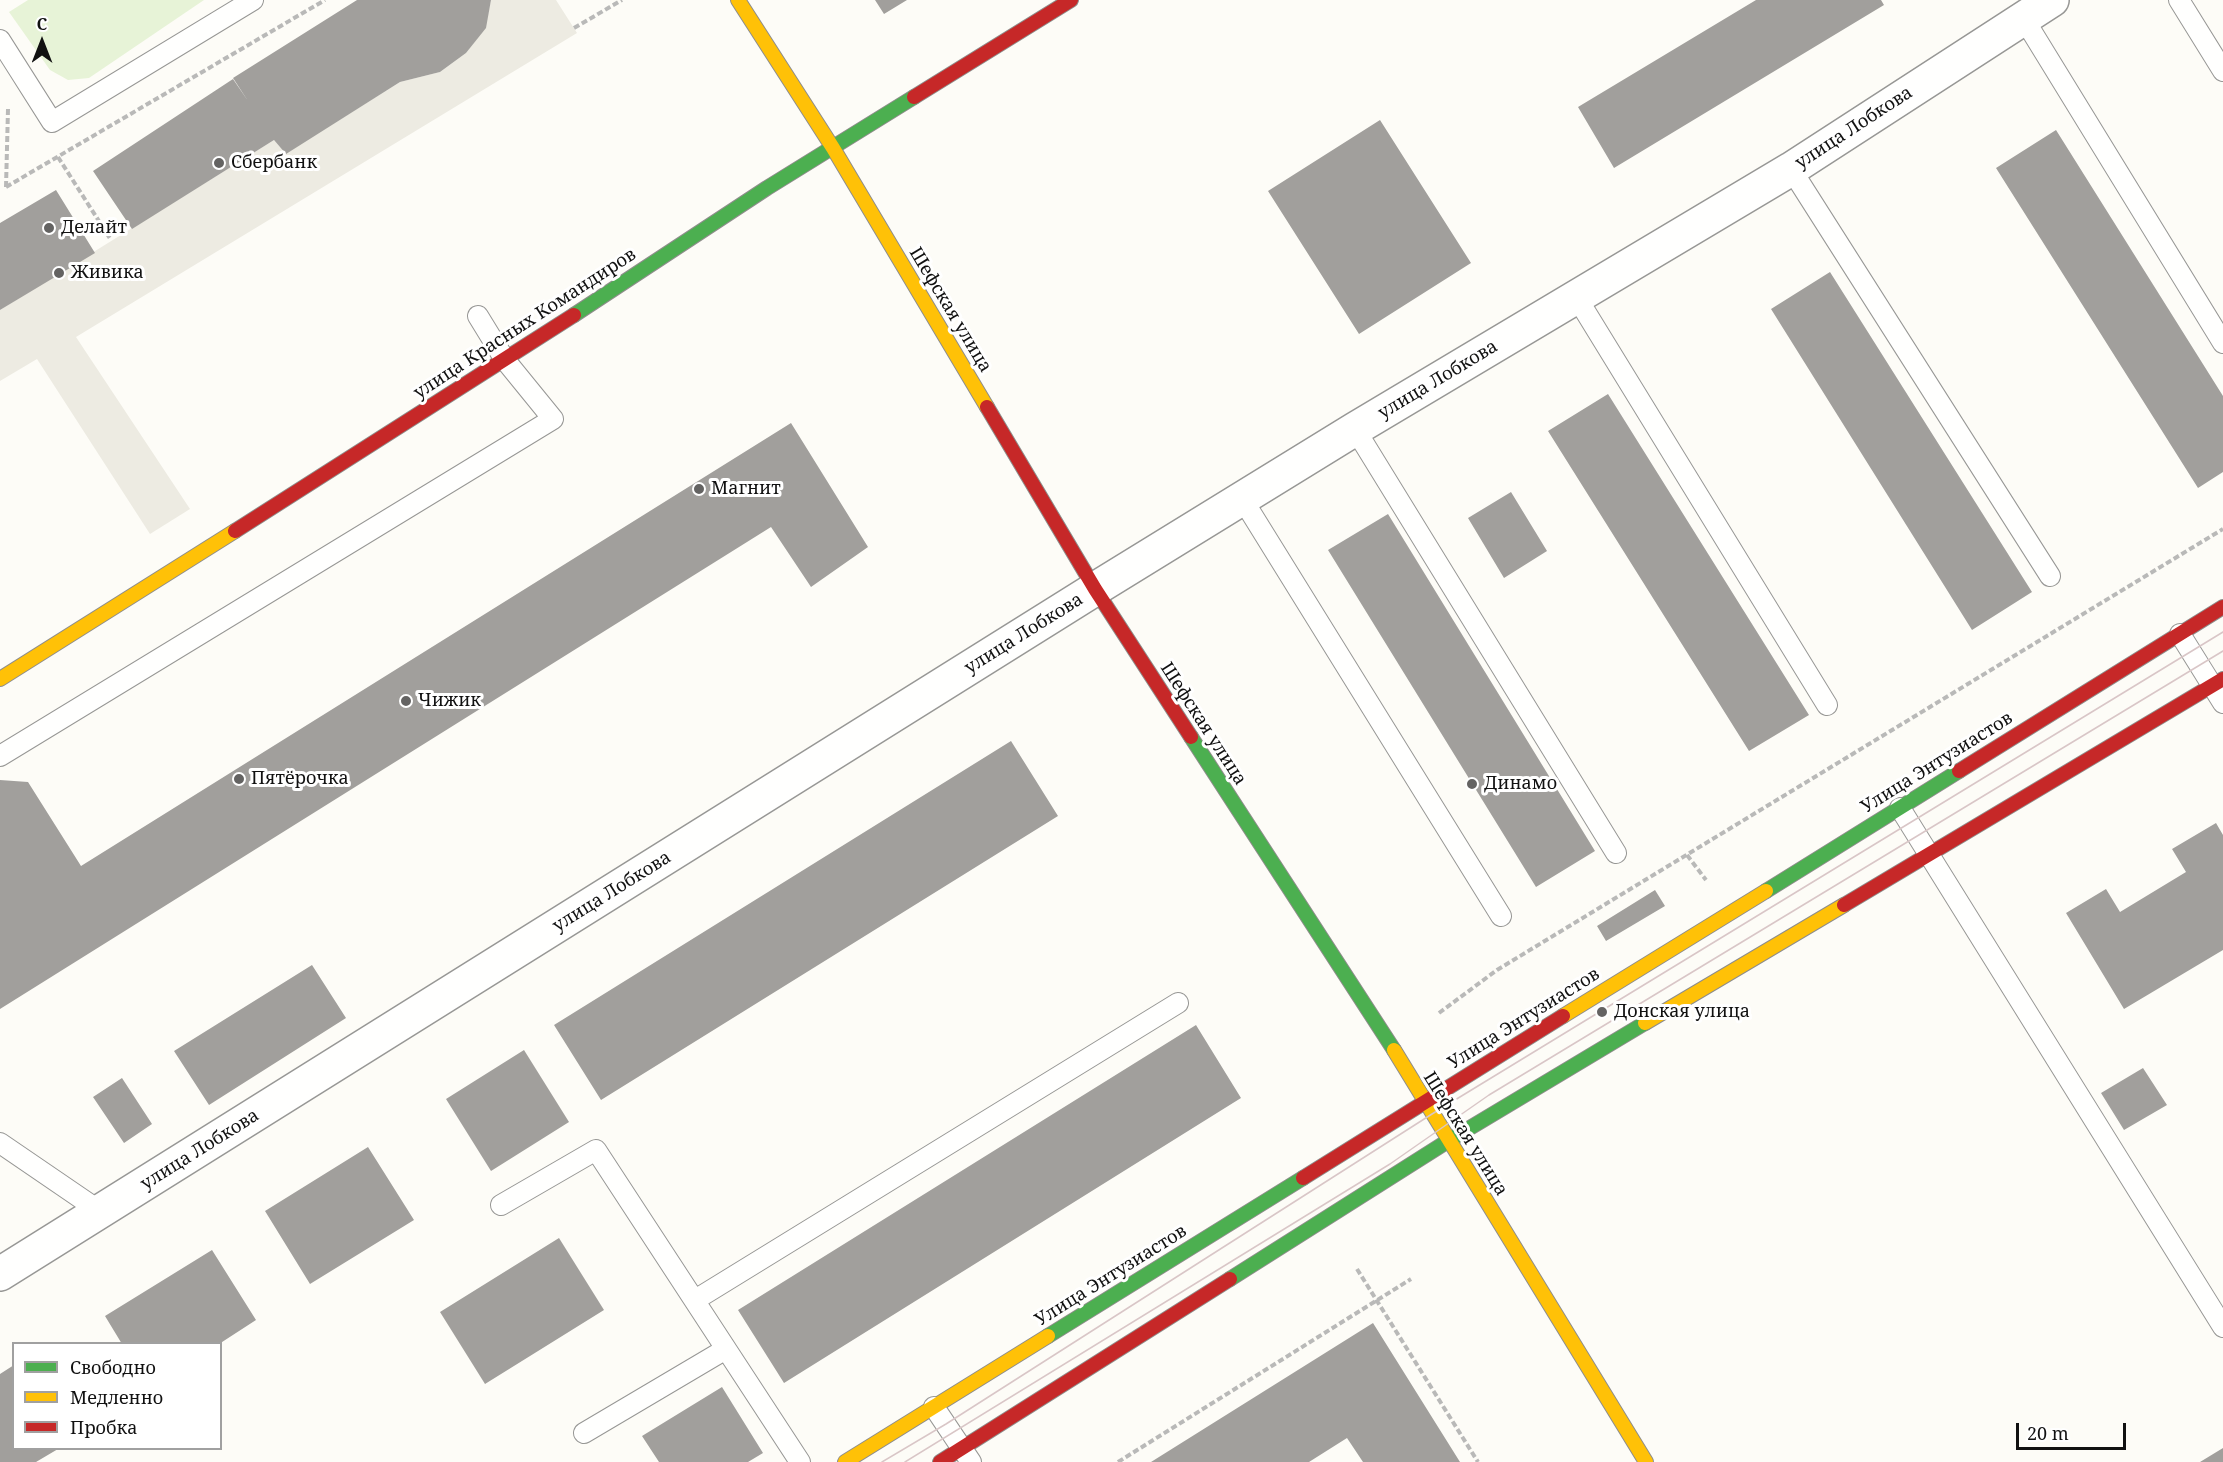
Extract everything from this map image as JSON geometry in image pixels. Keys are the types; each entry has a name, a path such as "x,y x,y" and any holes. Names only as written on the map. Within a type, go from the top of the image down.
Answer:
{"street":[{"name":"Шефская улица","path":"738,0 833,148 1095,589 1425,1102 1646,1462"},
{"name":"улица Красных Командиров","path":"0,679 505,360 767,188 1071,0"},
{"name":"улица Лобкова","path":"0,1274 1095,589 1355,429 1791,169 2052,0"},
{"name":"Улица Энтузиастов","path":"844,1462 2223,607"},
{"path":"940,1462 967,1455 1448,1141 2218,682"}],"lane":[{"path":"0,40 52,122 253,0"},
{"path":"2179,0 2223,71"},
{"path":"2024,19 2223,343"},
{"path":"1791,169 2050,576"},
{"path":"1577,298 1827,705"},
{"path":"0,756 553,420 505,360 478,316"},
{"path":"1355,429 1616,853"},
{"path":"1243,500 1501,916"},
{"path":"2180,634 2218,682 2223,703"},
{"path":"1900,808 2223,1327"},
{"path":"695,1300 1178,1003"},
{"path":"0,1143 101,1212"},
{"path":"501,1205 596,1150 801,1462"},
{"path":"584,1433 726,1349"},
{"path":"934,1407 967,1455"}],"path":[{"path":"8,105 6,187 325,0"},
{"path":"574,28 622,0"},
{"path":"58,157 111,240"},
{"path":"1439,1013 1497,970 2223,529"},
{"path":"1687,855 1706,880"},
{"path":"1358,1269 1478,1462"},
{"path":"1118,1462 1411,1279"}],"green space":[{"path":"28,0 204,0 89,78 68,80 50,70 9,12"}],"shaded area":[{"path":"491,0 556,0 577,33 76,337 190,509 150,534 37,359 0,381 0,310 274,140 286,153 400,82 440,72 466,53 485,28"}],"building":[{"path":"357,0 491,0 486,28 466,53 440,72 400,82 286,154 274,140 132,229 93,171 233,79 248,101 233,78"},
{"path":"875,0 907,0 884,14"},
{"path":"1756,0 1881,0 1884,5 1614,168 1578,107"},
{"path":"1380,120 1471,263 1359,334 1268,191"},
{"path":"2056,130 2223,396 2223,472 2198,488 1996,168"},
{"path":"56,190 95,253 0,310 0,223"},
{"path":"1830,272 2032,592 1972,630 1771,309"},
{"path":"1608,394 1809,715 1749,751 1548,431"},
{"path":"791,423 868,547 811,587 771,527 0,1009 0,780 28,782 81,866"},
{"path":"1511,492 1547,551 1504,578 1468,518"},
{"path":"1388,514 1595,851 1536,887 1328,550"},
{"path":"1011,741 1058,816 601,1100 554,1025"},
{"path":"2216,823 2223,835 2223,950 2124,1009 2066,913 2106,889 2120,912 2186,872 2172,849"},
{"path":"1655,890 1665,906 1606,941 1597,926"},
{"path":"312,965 346,1018 209,1105 174,1051"},
{"path":"1196,1025 1241,1098 784,1383 738,1310"},
{"path":"524,1050 569,1122 491,1171 446,1099"},
{"path":"2143,1068 2167,1105 2124,1130 2101,1093"},
{"path":"122,1078 152,1124 124,1143 93,1097"},
{"path":"368,1147 414,1220 310,1284 265,1211"},
{"path":"559,1238 604,1310 485,1384 440,1312"},
{"path":"212,1250 256,1320 222,1342 121,1342 105,1316"},
{"path":"1373,1323 1460,1462 1363,1462 1347,1438 1309,1462 1151,1462"},
{"path":"12,1366 12,1450 56,1450 36,1462 0,1462 0,1374"},
{"path":"722,1387 763,1453 748,1462 659,1462 642,1436"},
{"path":"2223,1448 2223,1462 2200,1462"}],"tram line":[{"path":"882,1462 946,1424 1432,1114 2223,632"},
{"path":"905,1462 1390,1164 1489,1095 2223,651"}],"traffic: fast":[{"path":"574,315 767,188 914,97"},
{"path":"1191,737 1394,1050"},
{"path":"1766,891 1959,771"},
{"path":"1230,1279 1448,1141 1645,1023"},
{"path":"1048,1336 1303,1178"}],"traffic: slow":[{"path":"738,0 833,148 987,407"},
{"path":"0,679 235,531"},
{"path":"1563,1016 1766,891"},
{"path":"1645,1023 1844,905"},
{"path":"1394,1050 1646,1462"},
{"path":"845,1462 1048,1336"}],"traffic: jam":[{"path":"914,97 1071,0"},
{"path":"235,531 574,315"},
{"path":"987,407 1095,589 1191,737"},
{"path":"1959,771 2223,607"},
{"path":"1844,905 2223,679"},
{"path":"1303,1178 1563,1016"},
{"path":"940,1462 1230,1279"}],"place":[{"name":"Сбербанк","path":"219,163"},
{"name":"Делайт","path":"49,228"},
{"name":"Живика","path":"59,273"},
{"name":"Магнит","path":"699,489"},
{"name":"Чижик","path":"406,701"},
{"name":"Пятёрочка","path":"239,779"},
{"name":"Динамо","path":"1472,784"},
{"name":"Донская улица","path":"1602,1012"}]}
